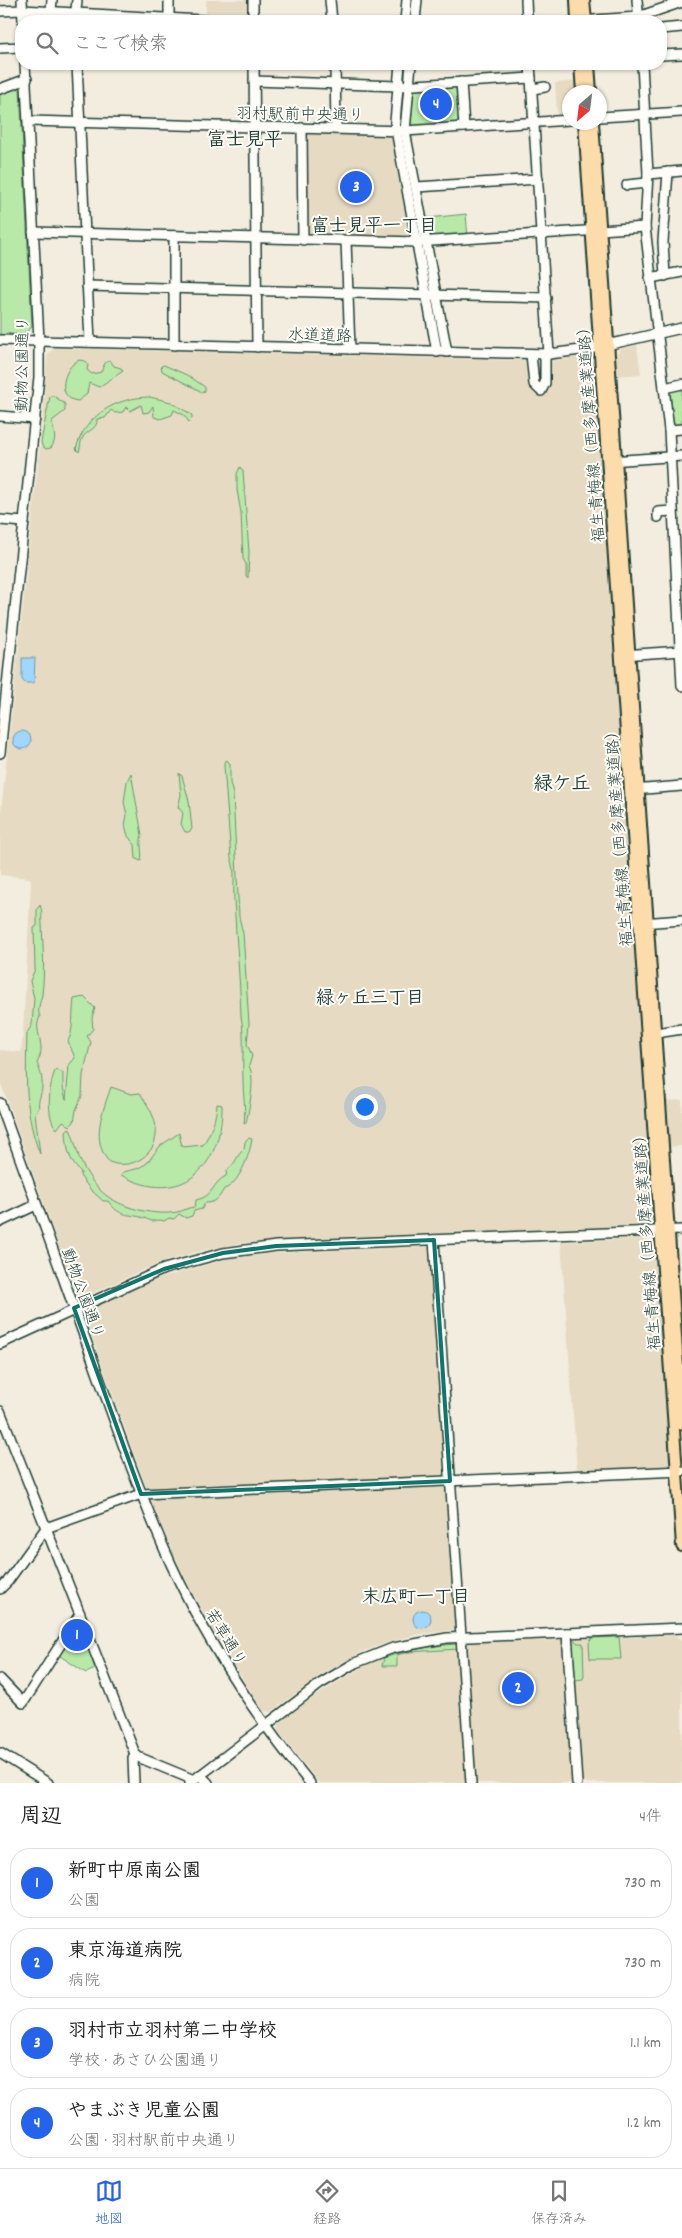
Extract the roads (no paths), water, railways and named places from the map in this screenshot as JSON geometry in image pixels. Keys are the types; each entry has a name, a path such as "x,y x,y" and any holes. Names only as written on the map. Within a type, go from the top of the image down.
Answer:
{"main road":[{"path":"576,0 580,15"},
{"path":"583,15 584,0"},
{"path":"580,70 582,85"},
{"path":"589,70 590,85"},
{"name":"福生青梅線（西多摩産業道路）","path":"585,130 596,231"},
{"name":"福生青梅線（西多摩産業道路）","path":"593,130 596,231 603,345 680,1471 682,1546"},
{"name":"福生青梅線（西多摩産業道路）","path":"664,1231 682,1424"}],"street":[{"path":"51,11 52,0"},
{"path":"74,15 76,0"},
{"path":"169,0 169,15"},
{"path":"253,0 254,15"},
{"path":"330,0 331,15"},
{"path":"406,15 407,0"},
{"path":"416,15 417,0"},
{"path":"526,0 526,15"},
{"path":"637,0 639,15"},
{"path":"649,15 682,2"},
{"path":"0,11 22,5 66,15"},
{"path":"667,28 682,27"},
{"path":"0,48 15,47"},
{"path":"667,55 682,54"},
{"name":"動物公園通り","path":"0,753 4,670 24,522 35,419 40,341 26,70"},
{"path":"76,70 90,342"},
{"path":"254,70 253,127 257,347"},
{"path":"336,70 336,129"},
{"path":"399,70 398,86 401,130 422,242 437,295 442,352"},
{"path":"410,70 401,130 417,187 427,295 442,352"},
{"path":"530,70 546,298 547,354 545,383 541,391 534,384 530,354"},
{"path":"642,70 648,178 645,227 669,430 670,457 677,499 673,511 680,602 682,686"},
{"path":"254,81 398,86 531,78"},
{"path":"0,89 27,79"},
{"path":"461,82 464,127"},
{"path":"532,89 546,87"},
{"path":"607,117 682,112"},
{"name":"羽村駅前中央通り","path":"29,121 80,124 401,130 562,120"},
{"path":"302,128 303,240"},
{"path":"627,185 668,172 682,171"},
{"path":"665,276 663,242 668,172"},
{"path":"417,187 538,179"},
{"path":"34,232 422,242 645,227"},
{"path":"174,236 174,345"},
{"path":"346,241 350,349"},
{"path":"650,278 682,272"},
{"path":"88,286 257,290 348,295 546,298"},
{"name":"水道道路","path":"0,340 547,354 603,345 682,328"},
{"path":"664,388 682,384"},
{"path":"0,416 35,419"},
{"path":"669,430 682,429"},
{"path":"612,461 682,456"},
{"path":"658,517 658,512 673,511"},
{"path":"0,520 24,522"},
{"path":"625,655 681,651"},
{"path":"634,790 682,786"},
{"path":"643,922 682,920"},
{"path":"651,1034 682,1029"},
{"name":"動物公園通り","path":"0,1103 141,1494"},
{"path":"0,1222 36,1204"},
{"path":"0,1344 74,1308 164,1269 223,1253 276,1246 682,1230"},
{"path":"434,1240 472,1783"},
{"path":"0,1413 135,1754 138,1757 208,1783"},
{"path":"0,1589 8,1581 46,1528 141,1494 680,1471"},
{"name":"若草通り","path":"141,1494 171,1565 229,1670 265,1725 310,1783"},
{"path":"0,1679 23,1704 80,1614"},
{"path":"195,1779 325,1680 369,1656 421,1641 462,1637 682,1628"},
{"path":"567,1633 577,1783"},
{"path":"0,1753 48,1783"},
{"path":"134,1783 133,1758 135,1754"}],"water":[{"path":"22,658 35,658 34,683 25,683 22,680"},
{"path":"22,731 28,734 31,740 28,746 22,749 16,746 13,740 16,734"},
{"path":"422,1610 430,1615 431,1619 426,1627 422,1628 414,1623 413,1619 418,1611"}],"place":[{"name":"やまぶき児童公園","path":"436,104"},
{"name":"羽村市立羽村第二中学校","path":"356,187"},
{"name":"新町中原南公園","path":"77,1635"},
{"name":"東京海道病院","path":"518,1688"}],"district":[{"name":"富士見平","path":"245,138"},
{"name":"富士見平一丁目","path":"374,225"},
{"name":"緑ケ丘","path":"562,782"},
{"name":"緑ヶ丘三丁目","path":"370,997"},
{"name":"末広町一丁目","path":"416,1596"}]}
